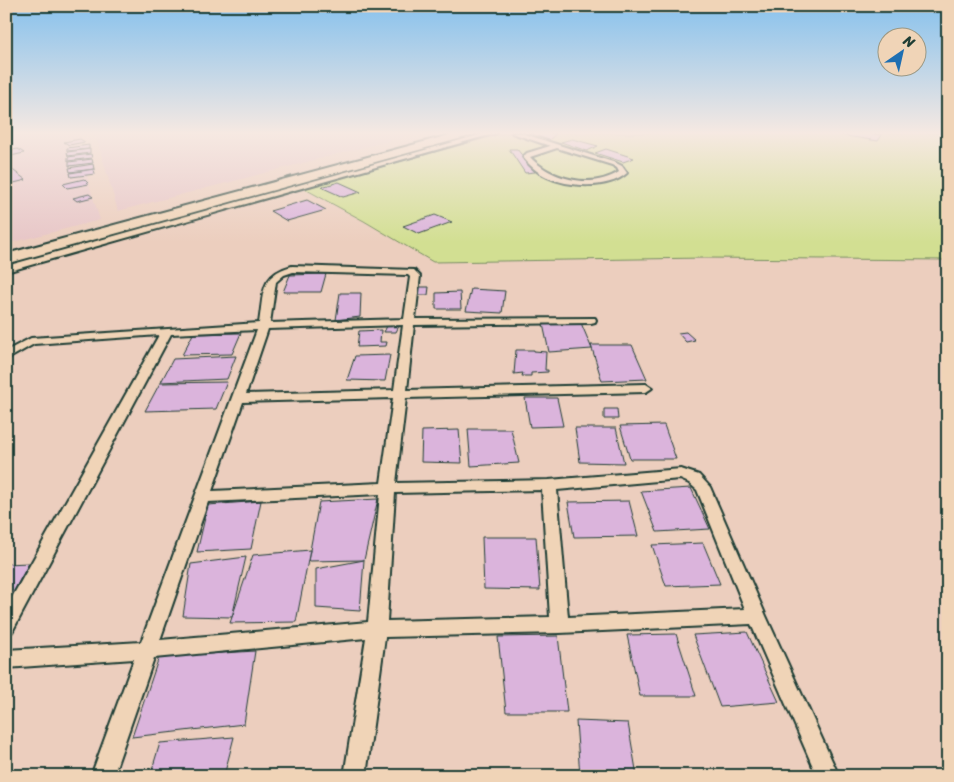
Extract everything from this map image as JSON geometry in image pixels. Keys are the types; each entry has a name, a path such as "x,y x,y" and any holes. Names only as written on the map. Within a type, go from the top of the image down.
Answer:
{"highway":[{"path":"6,253 315,169"},
{"path":"6,259 335,169"}],"street":[{"path":"6,269 362,169"},
{"path":"541,169 549,176 564,180 598,181 615,177 623,173 621,169"},
{"path":"102,776 264,326 271,281 281,273 292,269 411,272 415,276 388,488 377,629 355,776"},
{"path":"6,357 31,341 167,331 408,322 591,320"},
{"path":"6,626 167,331"},
{"path":"238,398 646,388"},
{"path":"202,497 388,488 549,485 681,474 694,479 703,487 757,616 828,776"},
{"path":"549,485 560,625"},
{"path":"6,659 147,650 377,629 560,625 757,616"}],"shaded area":[{"path":"6,169 86,169 100,220 6,244"},
{"path":"106,169 278,169 118,211"},
{"path":"159,220 167,226 6,272 6,262"}],"green space":[{"path":"371,169 948,169 948,260 705,258 433,262 303,188"}],"building":[{"path":"7,169 12,169 26,180 6,185 8,178"},
{"path":"69,169 90,169 70,172"},
{"path":"94,169 95,174 71,177 70,173"},
{"path":"523,169 533,169 535,172 525,173"},
{"path":"84,179 89,184 67,188 63,184"},
{"path":"339,182 361,192 343,197 321,187"},
{"path":"89,194 93,197 77,201 73,198"},
{"path":"307,200 326,210 287,221 270,211"},
{"path":"435,215 452,222 419,234 403,226"},
{"path":"326,274 321,292 283,292 290,275"},
{"path":"415,287 429,287 428,295 413,295"},
{"path":"471,289 505,291 502,313 466,311"},
{"path":"460,292 461,309 436,309 436,293"},
{"path":"340,293 361,293 360,317 336,320"},
{"path":"581,323 592,349 549,352 543,324"},
{"path":"387,326 399,326 396,332 384,332"},
{"path":"381,330 380,342 387,342 386,346 357,347 359,331"},
{"path":"686,332 695,340 686,342 678,333"},
{"path":"241,333 232,354 182,355 193,334"},
{"path":"591,345 632,345 647,379 602,381"},
{"path":"516,350 546,352 545,370 548,370 548,372 531,373 531,376 522,376 523,373 514,374"},
{"path":"390,355 385,381 347,380 355,356"},
{"path":"236,356 227,379 161,382 173,359"},
{"path":"227,382 216,409 145,411 160,383"},
{"path":"525,398 557,398 563,426 530,427"},
{"path":"604,409 617,409 618,419 604,419"},
{"path":"664,425 676,459 630,459 620,426"},
{"path":"575,428 616,428 624,463 580,462"},
{"path":"468,429 511,429 519,463 471,466"},
{"path":"459,430 462,463 421,462 422,431"},
{"path":"691,488 710,529 657,532 641,491"},
{"path":"378,499 364,560 308,561 319,502"},
{"path":"261,501 251,549 197,552 208,505"},
{"path":"629,501 638,536 574,537 568,502"},
{"path":"482,537 536,537 540,590 484,589"},
{"path":"703,543 720,584 666,586 652,545"},
{"path":"310,550 296,622 230,623 253,555"},
{"path":"246,557 232,617 183,616 191,564"},
{"path":"364,560 360,611 316,608 316,569"},
{"path":"29,563 6,606 6,564"},
{"path":"747,632 779,702 720,707 693,635"},
{"path":"676,634 696,696 640,696 627,635"},
{"path":"558,636 567,712 506,712 498,637"},
{"path":"255,651 244,724 132,737 159,657"},
{"path":"576,721 628,723 637,776 580,776"},
{"path":"234,737 224,776 150,776 160,743"}]}
